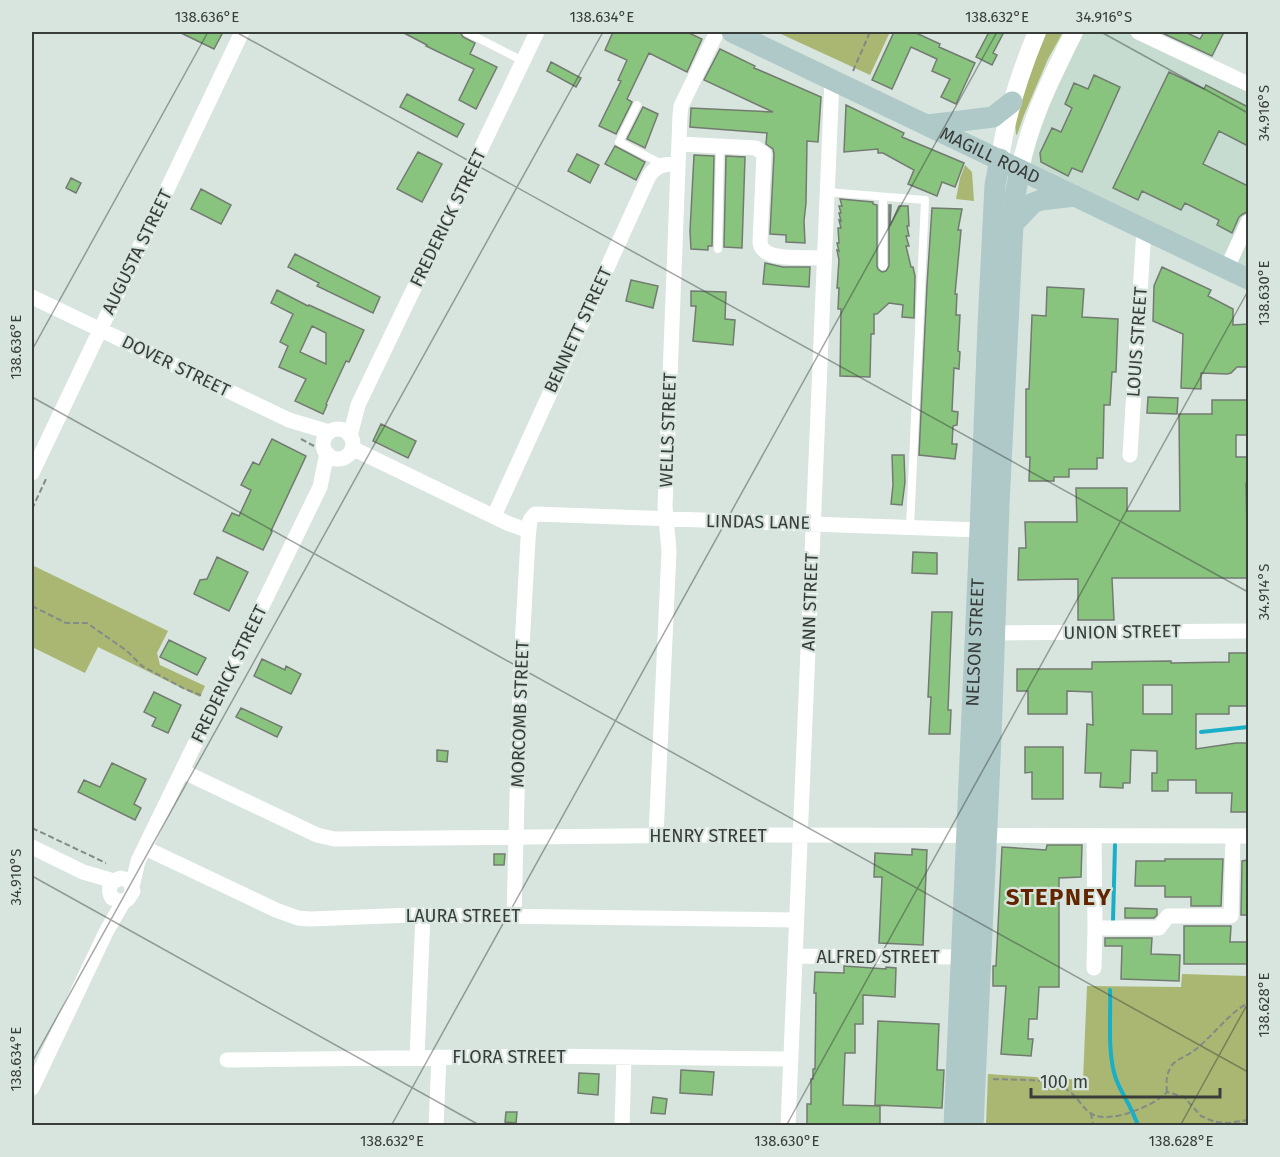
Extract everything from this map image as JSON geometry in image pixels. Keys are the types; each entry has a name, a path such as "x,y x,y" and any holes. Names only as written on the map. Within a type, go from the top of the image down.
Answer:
{"main road":[{"name":"MAGILL ROAD","path":"732,32 1248,279"},
{"path":"928,125 993,117 1012,102"},
{"name":"NELSON STREET","path":"985,633 980,530 995,185 1000,159"},
{"name":"NELSON STREET","path":"954,1125 971,957 985,633 999,515 1013,224 1020,170"},
{"path":"1013,224 1033,203 1075,196"},
{"name":"NELSON STREET","path":"971,957 975,1078 973,1125"}],"street":[{"name":"AUGUSTA STREET","path":"32,473 242,32"},
{"name":"FREDERICK STREET","path":"115,886 127,880 132,887 142,854 320,486 335,444 358,405 537,32"},
{"name":"WELLS STREET","path":"656,836 669,551 665,507 671,164 679,144 681,106 717,32"},
{"path":"1000,159 1012,102 1037,32"},
{"path":"1020,170 1025,143 1039,106 1074,32"},
{"path":"1138,32 1248,84"},
{"name":"ANN STREET","path":"788,1125 832,80"},
{"path":"679,144 756,148 764,154 760,243 762,249 776,256 824,258"},
{"name":"BENNETT STREET","path":"494,516 649,176 655,168 671,164"},
{"path":"1227,268 1248,222"},
{"name":"LOUIS STREET","path":"1130,455 1144,229"},
{"name":"DOVER STREET","path":"32,297 290,427 335,444 529,531"},
{"name":"LINDAS LANE","path":"535,514 980,530"},
{"name":"MORCOMB STREET","path":"514,916 520,682 529,531 535,514"},
{"name":"UNION STREET","path":"985,633 1248,631"},
{"name":"HENRY STREET","path":"182,771 317,835 334,839 800,835 1241,836"},
{"path":"1094,836 1094,969"},
{"path":"1095,928 1159,928 1168,916 1231,916 1241,836"},
{"path":"32,847 115,886 107,930 32,1088"},
{"name":"FREDERICK STREET","path":"115,886 142,854"},
{"name":"LAURA STREET","path":"142,854 298,918 423,915 796,920"},
{"path":"417,1058 423,915"},
{"name":"ALFRED STREET","path":"795,956 971,957"},
{"path":"436,1125 439,1057"},
{"name":"FLORA STREET","path":"227,1060 439,1057 790,1059"},
{"path":"622,1125 624,1057"}],"lane":[{"path":"466,32 523,61"},
{"path":"637,105 619,142 671,164"},
{"path":"718,249 720,146"},
{"path":"827,192 925,200 910,527"},
{"path":"883,196 883,266"}],"path":[{"path":"853,71 870,32"},
{"path":"290,427 314,445 335,444"},
{"path":"32,509 47,476"},
{"path":"32,606 66,623 87,623 127,651 142,666 204,697"},
{"path":"32,828 115,886"},
{"path":"1167,1092 1168,1072 1174,1062 1210,1038 1229,1016 1248,1003"},
{"path":"975,1078 1053,1083 1076,1097 1091,1113 1106,1117 1124,1114 1148,1105 1167,1092"},
{"path":"1167,1092 1184,1097 1201,1116 1215,1122 1233,1123 1248,1120"},
{"path":"1091,1113 1093,1125"}],"shaded area":[{"path":"1074,32 1137,32 1248,84 1248,279 1020,170"}],"green space":[{"path":"782,32 890,32 870,75 781,34"},
{"path":"1044,32 1063,32 1048,59 1017,135 1015,121"},
{"path":"965,165 972,172 974,201 956,199"},
{"path":"32,565 168,631 157,653 160,665 205,686 200,697 98,647 85,673 32,647"},
{"path":"1182,974 1248,976 1248,1125 986,1125 988,1074 1083,1080 1087,986 1181,987"}],"building":[{"path":"179,32 223,32 214,49"},
{"path":"402,32 460,32 463,37 475,43 470,54 497,67 476,109 459,100 474,69"},
{"path":"613,32 687,32 702,39 687,72 649,53 627,99 632,102 616,134 599,126 621,81 618,80 627,60 605,50"},
{"path":"894,32 914,32 940,44 939,47 975,63 956,104 941,97 950,79 932,71 937,59 911,47 892,89 872,80"},
{"path":"989,32 1004,32 993,53 997,55 992,65 976,57"},
{"path":"1160,32 1185,32 1200,39 1204,32 1224,32 1212,56"},
{"path":"720,49 755,66 754,68 821,97 818,142 807,141 805,243 786,242 786,235 770,234 774,154 773,149 766,144 767,133 690,127 691,108 773,112 704,80"},
{"path":"551,62 581,78 576,87 547,71"},
{"path":"1169,72 1204,89 1206,85 1248,107 1248,146 1219,131 1203,164 1248,186 1247,212 1239,217 1232,233 1217,225 1219,220 1185,203 1181,210 1142,191 1138,200 1113,188"},
{"path":"1094,75 1120,87 1082,172 1072,168 1068,176 1041,162 1040,153 1052,128 1061,132 1072,108 1065,104 1074,83 1088,89"},
{"path":"407,94 464,124 457,137 400,107"},
{"path":"846,105 904,133 902,137 964,163 955,187 942,182 937,196 908,184 914,170 883,153 878,153 878,149 844,152"},
{"path":"643,107 658,114 645,148 627,139"},
{"path":"615,146 645,162 636,180 605,164"},
{"path":"418,152 442,164 422,202 397,189"},
{"path":"577,154 599,165 590,183 568,171"},
{"path":"694,155 714,156 712,246 708,246 708,250 691,249"},
{"path":"726,156 745,157 742,248 724,247"},
{"path":"71,178 81,183 76,193 66,188"},
{"path":"201,189 231,205 221,224 191,209"},
{"path":"840,199 873,202 877,205 877,266 882,272 886,271 889,266 889,205 891,205 890,226 899,206 908,206 909,236 906,236 909,246 906,246 915,276 914,318 902,317 903,305 889,303 874,314 870,377 840,376 841,309 838,309 839,260 837,250 839,251 837,243 839,243 838,228 841,228"},
{"path":"932,208 962,209 958,230 961,230 955,294 957,294 956,315 960,315 958,351 960,352 959,369 954,368 952,411 958,412 957,425 953,426 952,444 957,444 955,459 919,455"},
{"path":"295,254 380,297 373,313 317,286 319,283 288,267"},
{"path":"765,263 783,267 810,267 809,287 763,284"},
{"path":"1162,267 1211,290 1208,296 1233,309 1233,325 1248,324 1248,367 1237,367 1227,374 1201,373 1201,389 1181,388 1183,334 1153,321 1154,286"},
{"path":"631,280 658,286 653,308 626,301"},
{"path":"1047,287 1084,289 1082,317 1118,319 1116,372 1112,372 1110,405 1104,405 1103,458 1097,458 1097,469 1069,469 1069,477 1054,477 1054,481 1029,481 1030,457 1026,457 1026,389 1029,389 1032,315 1046,316"},
{"path":"277,290 364,330 349,362 346,361 323,414 295,401 306,379 279,367 288,346 280,342 293,314 271,303","holes":["312,326 326,333 326,364 300,352"]},
{"path":"691,291 726,292 725,319 735,320 733,345 693,341 696,306 691,306"},
{"path":"1148,397 1178,398 1177,414 1147,413"},
{"path":"1212,400 1248,400 1248,435 1236,435 1236,457 1248,457 1248,483 1246,483 1248,578 1112,578 1114,620 1078,620 1078,579 1018,580 1019,548 1026,548 1025,522 1077,522 1076,488 1127,488 1127,511 1180,511 1179,414 1212,414"},
{"path":"381,424 416,441 408,458 373,441"},
{"path":"272,439 306,456 263,550 223,531 232,513 239,516 251,490 241,485 253,462 259,465"},
{"path":"892,455 904,455 905,482 902,505 891,504"},
{"path":"913,552 937,553 937,574 912,573"},
{"path":"217,557 248,572 229,611 194,594 200,580 207,579"},
{"path":"932,612 952,612 948,710 951,710 950,734 929,734 931,697 928,697"},
{"path":"169,640 206,658 197,675 160,657"},
{"path":"1229,653 1248,653 1248,706 1229,706 1229,714 1196,714 1196,749 1248,743 1248,812 1231,812 1232,793 1196,793 1196,780 1168,780 1168,791 1152,791 1152,773 1157,773 1157,751 1131,750 1130,783 1123,783 1123,788 1100,787 1101,773 1085,773 1087,724 1093,725 1092,692 1067,691 1067,714 1028,714 1028,691 1017,691 1017,669 1092,669 1092,662 1229,662","holes":["1143,685 1172,685 1172,714 1143,714"]},
{"path":"262,659 285,670 286,666 301,674 291,694 254,676"},
{"path":"154,692 181,705 168,733 152,726 156,718 144,712"},
{"path":"241,708 282,727 277,737 236,717"},
{"path":"1025,747 1063,747 1063,799 1032,799 1032,772 1025,773"},
{"path":"437,750 448,751 447,762 437,761"},
{"path":"112,763 146,779 134,804 141,808 135,820 78,792 84,780 100,787"},
{"path":"1047,845 1082,845 1081,877 1059,878 1059,987 1039,987 1037,1019 1029,1019 1028,1039 1033,1039 1031,1056 1001,1054 1006,986 993,986 993,966 996,966 1002,847 1046,850"},
{"path":"912,849 927,850 923,945 879,943 882,877 874,877 875,853 912,855"},
{"path":"494,854 505,854 504,865 494,865"},
{"path":"1165,859 1223,859 1221,906 1191,906 1191,897 1165,897 1165,886 1135,886 1136,861 1165,861"},
{"path":"1248,860 1248,915 1241,915 1242,861"},
{"path":"1125,908 1157,909 1157,915 1154,918 1125,918"},
{"path":"1184,926 1231,926 1230,942 1248,942 1248,964 1184,964"},
{"path":"1105,938 1152,938 1151,954 1180,955 1179,981 1121,979 1122,946 1105,946"},
{"path":"844,966 896,968 895,997 863,995 863,1024 855,1024 855,1053 845,1053 843,1105 880,1106 880,1125 807,1125 807,1104 811,1104 811,1079 813,1079 813,1069 815,1069 815,972 844,973"},
{"path":"878,1021 939,1024 937,1070 944,1070 942,1108 875,1105"},
{"path":"681,1070 714,1072 712,1095 680,1093"},
{"path":"579,1073 599,1074 598,1095 578,1093"},
{"path":"653,1097 667,1099 665,1114 651,1113"},
{"path":"506,1112 517,1112 516,1123 505,1122"}],"waterway":[{"path":"1201,732 1248,727"},
{"path":"1113,921 1115,845"},
{"path":"1110,990 1110,1047 1113,1069 1118,1085 1138,1126"}],"district":[{"name":"STEPNEY","path":"1059,897"}]}
